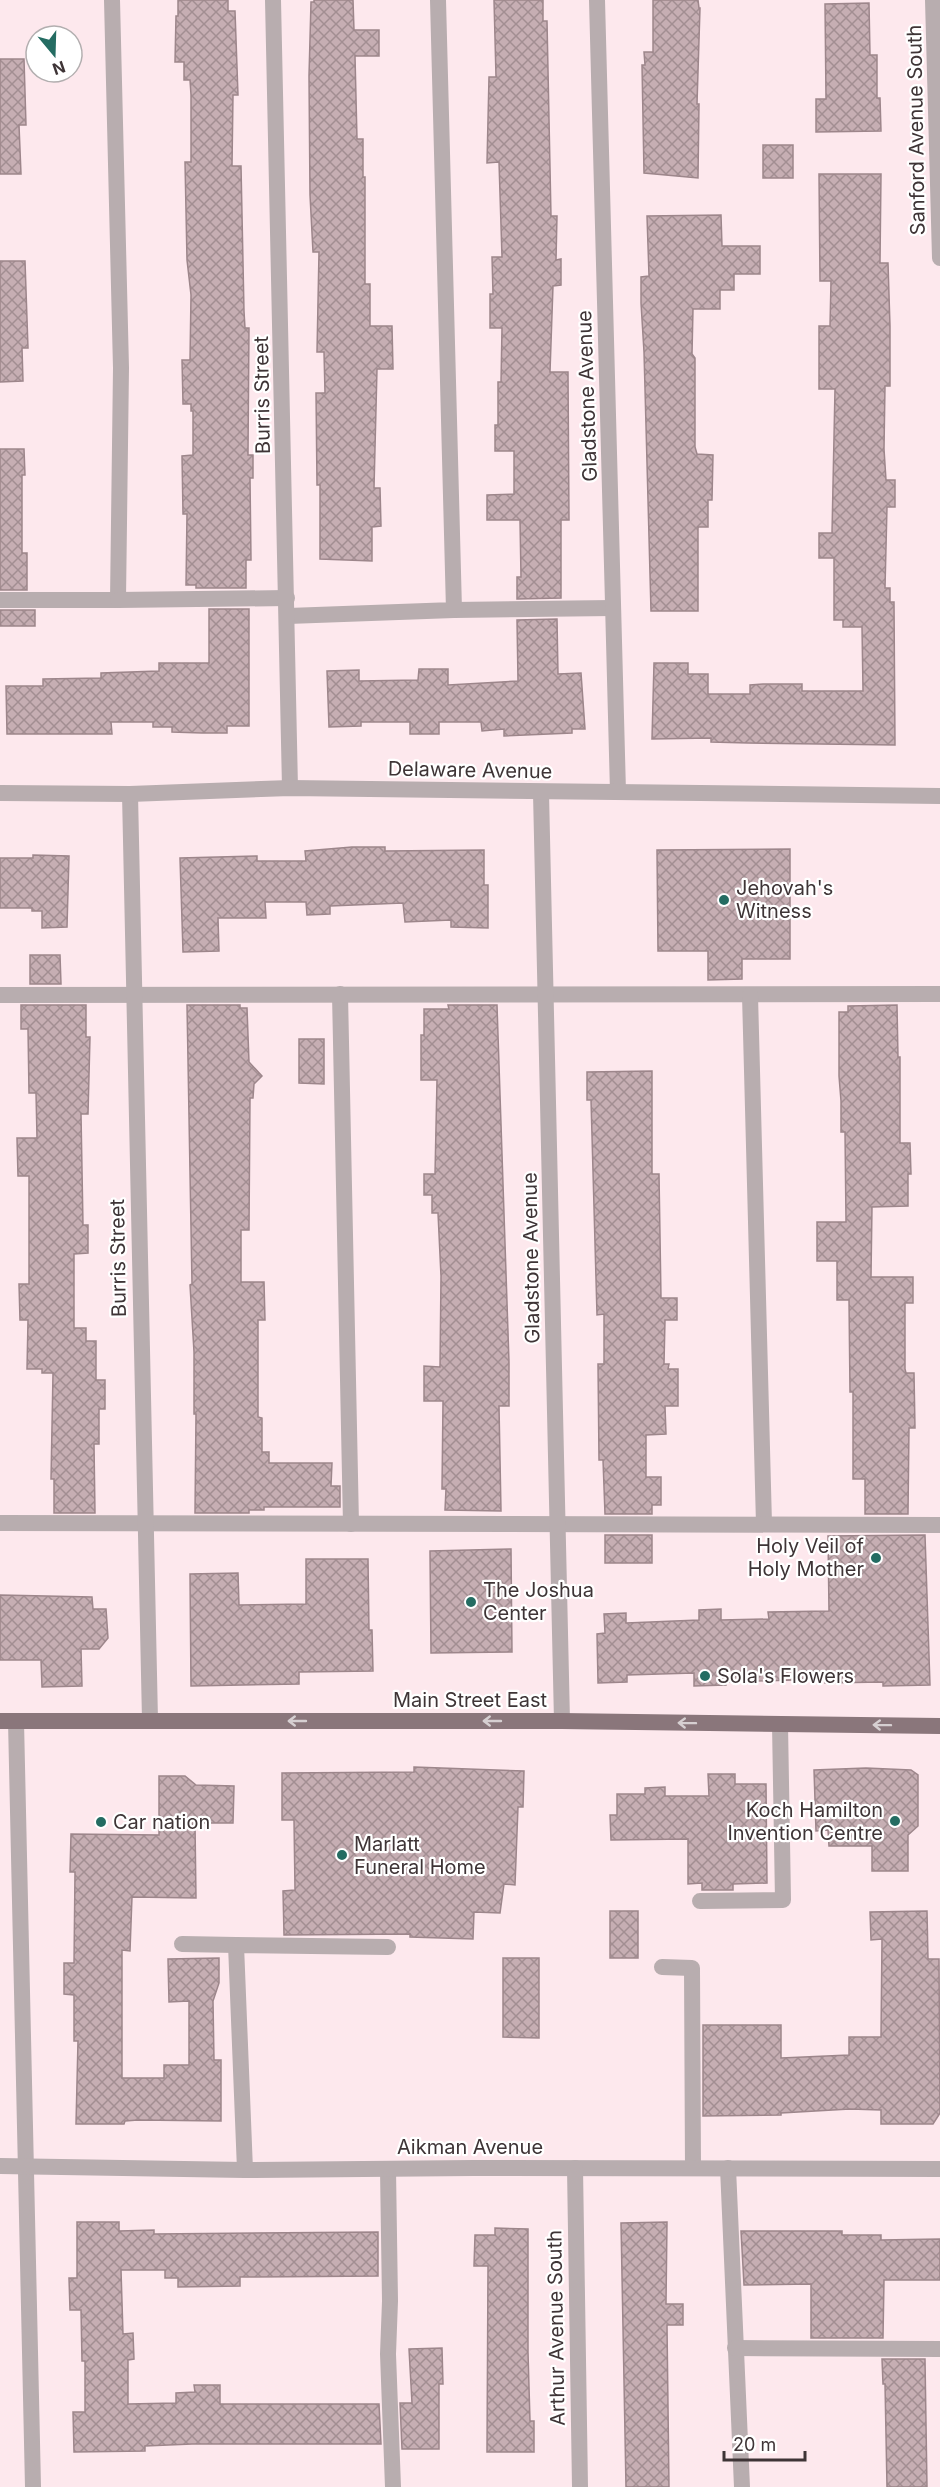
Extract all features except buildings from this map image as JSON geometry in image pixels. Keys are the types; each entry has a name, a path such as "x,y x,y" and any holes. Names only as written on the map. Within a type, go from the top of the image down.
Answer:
{"main road":[{"name":"Main Street East","path":"8,1721 562,1722 940,1726"}],"street":[{"path":"112,0 121,368 118,600"},
{"name":"Burris Street","path":"273,0 291,788"},
{"path":"438,0 454,610"},
{"name":"Gladstone Avenue","path":"597,0 618,792"},
{"name":"Sanford Avenue South","path":"933,0 937,52 940,258"},
{"path":"0,600 287,598"},
{"path":"288,616 454,610 613,609"},
{"name":"Delaware Avenue","path":"0,793 130,794 291,788 541,793 940,796"},
{"name":"Gladstone Avenue","path":"541,793 562,1722"},
{"name":"Burris Street","path":"130,794 150,1720"},
{"path":"0,994 940,994"},
{"path":"340,994 351,1524"},
{"path":"750,995 764,1524"},
{"path":"0,1523 940,1525"},
{"path":"8,1721 27,2166 33,2487"},
{"path":"700,1901 783,1900 780,1724"},
{"path":"182,1944 388,1947"},
{"path":"236,1945 245,2170"},
{"path":"662,1967 692,1968 693,2168"},
{"name":"Aikman Avenue","path":"0,2166 245,2170 940,2169"},
{"name":"Arthur Avenue South","path":"575,2168 580,2487"},
{"path":"728,2168 742,2487"},
{"path":"388,2169 390,2301 388,2354 393,2487"},
{"path":"735,2348 940,2349"}],"place":[{"name":"Jehovah's Witness","path":"724,900"},
{"name":"Holy Veil of Holy Mother","path":"876,1558"},
{"name":"The Joshua Center","path":"471,1602"},
{"name":"Sola's Flowers","path":"705,1676"},
{"name":"Koch Hamilton Invention Centre","path":"895,1821"},
{"name":"Car nation","path":"101,1822"},
{"name":"Marlatt Funeral Home","path":"342,1855"}]}
